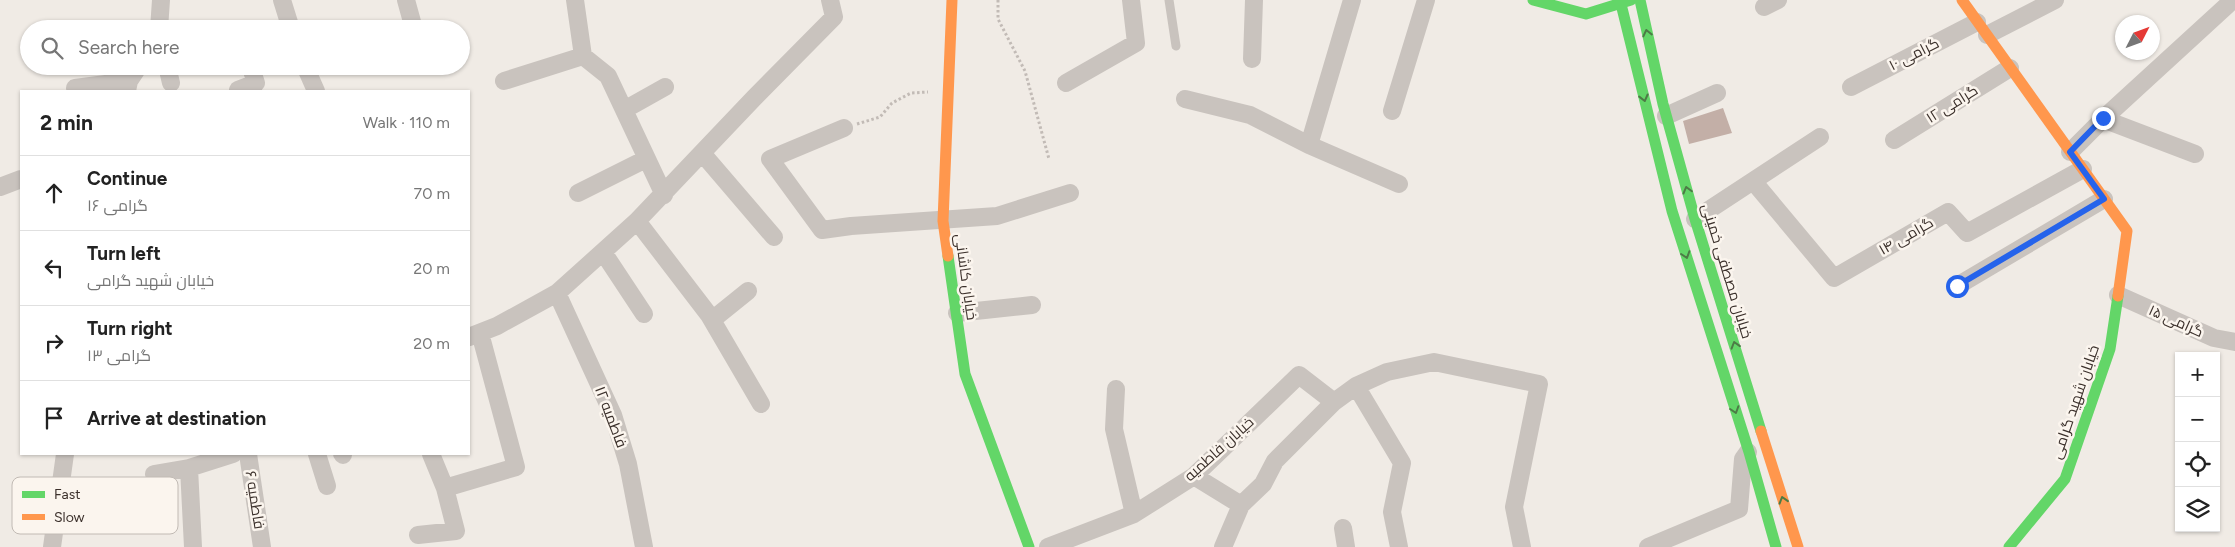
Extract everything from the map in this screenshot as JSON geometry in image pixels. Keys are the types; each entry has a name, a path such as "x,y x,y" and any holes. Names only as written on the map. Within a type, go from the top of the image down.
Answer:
{"street":[{"path":"160,20 161,0"},
{"path":"282,0 289,20"},
{"path":"406,0 412,20"},
{"path":"575,0 583,56 608,76 664,195"},
{"path":"445,488 516,467 474,335 498,326 557,293 637,222 834,18 830,0"},
{"name":"خیابان کاشانی","path":"952,0 943,221 965,374 1029,547"},
{"path":"1066,84 1136,43 1130,0"},
{"path":"1252,59 1254,0"},
{"path":"1309,145 1352,0"},
{"path":"1392,112 1426,0"},
{"path":"1533,0 1586,14 1624,1 1672,211 1749,452 1776,547"},
{"name":"خیابان مصطفی خمینی","path":"1640,0 1666,116 1695,219 1798,547"},
{"name":"خیابان شهید گرامی","path":"1962,0 2127,231 2110,349 2065,479 2009,547"},
{"name":"گرامی ۱۰","path":"1851,87 1982,28 2055,0"},
{"path":"2070,152 2103,118 2233,0"},
{"path":"504,81 583,56"},
{"name":"گرامی ۱۲","path":"1894,140 2010,68"},
{"path":"75,88 128,86 134,75"},
{"path":"238,90 256,83 253,75"},
{"path":"310,75 316,90"},
{"path":"624,110 665,87"},
{"path":"1666,116 1717,93"},
{"path":"1184,99 1250,115 1309,145 1399,184"},
{"path":"2103,118 2195,154"},
{"path":"844,128 770,159 822,230 851,226 997,216 1070,193"},
{"path":"1695,219 1820,137"},
{"path":"702,154 774,237"},
{"path":"578,193 646,159"},
{"name":"گرامی ۱۴","path":"1753,182 1834,278 1948,212 1967,233 2083,169"},
{"path":"0,187 20,182"},
{"path":"1957,286 2104,199"},
{"path":"637,222 712,320 761,404"},
{"path":"603,252 644,314"},
{"path":"712,320 748,291"},
{"name":"فاطمیه ۱۲","path":"557,293 613,415 628,464 644,547"},
{"name":"گرامی ۱۵","path":"2118,295 2214,338 2235,342"},
{"path":"957,313 1032,305"},
{"path":"1223,547 1241,505 1263,484 1275,460 1334,402 1356,386 1387,372 1434,362 1539,384 1514,507 1522,547"},
{"name":"خیابان فاطمیه","path":"1048,547 1134,514 1194,476 1299,375 1334,402"},
{"path":"1356,386 1402,463 1392,512 1399,547"},
{"path":"1116,389 1114,429 1134,514"},
{"path":"1648,547 1739,508 1743,459 1749,452"},
{"path":"62,477 65,455"},
{"path":"154,474 189,468 230,455"},
{"name":"فاطمیه ۶","path":"248,455 262,547"},
{"path":"316,455 327,486"},
{"path":"418,535 456,531 445,488 431,455"},
{"path":"189,468 193,547"},
{"path":"1194,476 1241,505"},
{"path":"1343,528 1346,547"},
{"path":"52,547 54,534"}],"lane":[{"path":"1169,0 1176,46"}],"path":[{"path":"998,0 998,19 1025,71 1049,159"},
{"path":"844,128 880,117 892,103 910,93 934,91"}],"building":[{"path":"1723,108 1732,133 1689,144 1683,121"}],"traffic: fast":[{"path":"1533,0 1586,14 1631,0"},
{"path":"1620,0 1672,211 1749,452 1776,547"},
{"path":"1640,0 1663,104 1695,219 1761,431"},
{"path":"948,256 965,374 1029,547"},
{"path":"2009,547 2065,479 2110,349 2118,296"}],"traffic: slow":[{"path":"948,256 943,221 952,0"},
{"path":"1962,0 2127,231 2118,296"},
{"path":"1761,431 1798,547"}],"route":[{"path":"1957,286 2104,199 2070,152 2103,118"}]}
